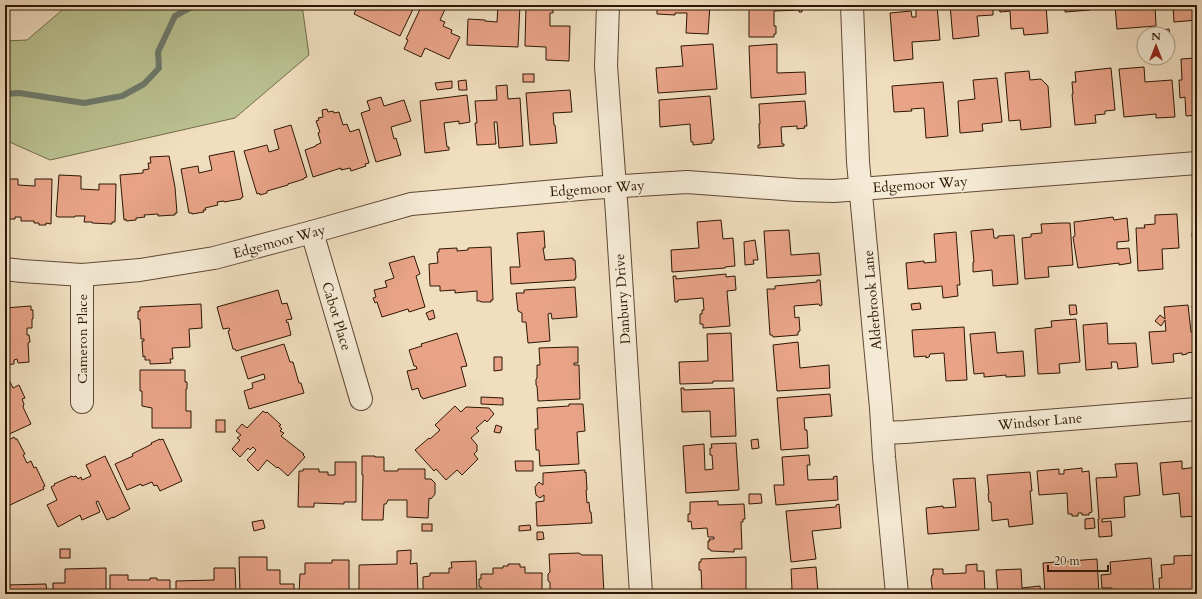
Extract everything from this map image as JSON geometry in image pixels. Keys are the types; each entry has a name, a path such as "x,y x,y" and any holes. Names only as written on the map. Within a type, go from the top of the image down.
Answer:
{"street":[{"name":"Danbury Drive","path":"608,5 606,66 641,594"},
{"name":"Alderbrook Lane","path":"852,5 858,162 882,408 882,433 897,594"},
{"name":"Edgemoor Way","path":"5,269 22,272 82,276 140,270 214,258 411,204 614,186 687,182 797,190 834,191 1197,163"},
{"name":"Cabot Place","path":"312,232 361,399"},
{"name":"Cameron Place","path":"82,276 82,402"},
{"name":"Windsor Lane","path":"882,433 913,432 1197,409"}],"green space":[{"path":"68,5 302,5 309,55 235,118 50,160 5,140 5,41 27,40"}],"building":[{"path":"358,5 415,5 400,36 354,14"},
{"path":"422,5 447,5 440,20 445,22 443,26 452,30 451,33 460,37 449,59 425,48 421,57 404,49 408,40 406,39"},
{"path":"498,5 520,5 518,47 467,45 468,19 497,22"},
{"path":"526,5 553,5 553,13 550,13 550,26 570,26 569,61 546,60 546,47 525,46"},
{"path":"657,5 710,5 708,34 686,33 687,13 675,13 675,15 657,14"},
{"path":"749,5 802,5 802,12 799,12 799,10 774,11 774,26 776,26 776,34 774,34 774,37 749,37"},
{"path":"916,5 937,5 940,40 912,42 913,59 894,61 890,13 911,11 912,17 916,17"},
{"path":"950,5 993,5 993,15 977,16 979,36 953,39"},
{"path":"999,5 1046,5 1048,33 1024,35 1023,28 1011,29 1010,11 1000,12"},
{"path":"1065,5 1106,6 1090,7 1090,10 1065,12"},
{"path":"1114,5 1155,5 1156,26 1136,26 1136,28 1117,29"},
{"path":"1173,5 1197,5 1197,20 1174,22"},
{"path":"713,44 717,89 658,93 656,68 683,66 681,46"},
{"path":"777,44 777,73 805,72 806,94 751,98 749,46"},
{"path":"1197,58 1197,115 1186,116 1185,97 1180,98 1179,80 1182,80 1181,59"},
{"path":"1144,67 1145,82 1172,80 1175,117 1156,118 1156,114 1124,117 1119,69"},
{"path":"1111,68 1115,110 1105,111 1105,114 1095,115 1096,123 1075,125 1072,82 1076,82 1075,72"},
{"path":"1029,71 1030,80 1041,79 1048,86 1051,127 1021,130 1020,120 1009,121 1005,73"},
{"path":"523,74 534,74 534,82 523,82"},
{"path":"997,78 1002,122 982,124 983,131 960,133 958,101 975,99 973,80"},
{"path":"466,80 467,90 459,90 458,81"},
{"path":"452,81 452,88 437,90 435,83"},
{"path":"943,82 948,136 926,138 924,108 911,109 912,111 894,112 892,86"},
{"path":"507,85 508,99 520,98 523,146 499,148 497,122 494,122 496,144 477,145 475,101 497,100 496,86"},
{"path":"570,90 572,112 553,113 557,143 530,145 526,93"},
{"path":"467,95 470,122 459,124 459,121 444,123 447,147 449,147 449,150 425,153 420,101"},
{"path":"710,96 714,140 712,140 712,143 693,145 693,142 691,142 690,124 660,127 659,100"},
{"path":"381,97 384,106 404,100 411,121 391,127 394,139 396,138 401,155 376,162 361,113 370,110 367,101"},
{"path":"805,101 807,126 804,126 805,128 797,129 797,126 781,127 782,144 784,144 784,146 758,148 758,145 760,145 759,104"},
{"path":"327,109 328,112 339,112 343,125 347,124 350,132 359,129 369,163 365,164 366,166 351,171 350,168 341,170 341,168 313,177 305,150 321,143 318,133 320,132 316,121 319,120 318,118 323,117 322,110"},
{"path":"291,125 307,177 288,185 267,191 267,193 260,195 259,193 257,194 244,151 267,145 269,152 279,149 274,130"},
{"path":"234,151 243,197 241,199 217,202 218,205 205,208 206,210 203,210 204,212 189,213 181,169 198,166 199,173 212,170 209,156"},
{"path":"169,156 175,187 177,213 175,213 175,215 144,215 145,217 136,218 136,220 124,220 120,175 143,173 143,170 149,169 148,163 151,163 150,157"},
{"path":"59,175 81,176 81,189 99,190 99,184 116,184 115,222 112,222 112,224 92,223 84,222 85,216 56,216"},
{"path":"5,179 18,179 18,185 35,186 35,179 52,179 51,224 46,223 46,225 39,225 39,223 34,223 34,221 21,221 21,217 15,217 15,219 5,219"},
{"path":"1177,214 1179,248 1162,249 1163,269 1138,271 1136,228 1145,228 1144,225 1155,224 1155,215"},
{"path":"1113,217 1114,220 1127,218 1129,241 1117,242 1117,249 1129,248 1131,263 1078,268 1073,237 1075,236 1074,222"},
{"path":"721,220 723,239 733,238 735,266 672,272 671,250 699,248 697,222"},
{"path":"1070,223 1073,265 1048,267 1049,277 1025,279 1022,238 1031,237 1031,234 1042,233 1041,224"},
{"path":"993,229 994,238 998,238 998,236 1014,235 1018,284 993,286 992,270 973,272 974,262 971,231"},
{"path":"789,230 791,255 819,253 821,275 767,278 764,231"},
{"path":"544,231 545,248 543,248 545,260 573,258 573,260 575,260 575,280 511,284 510,267 520,267 517,233"},
{"path":"956,232 960,285 957,285 958,296 943,298 942,286 908,289 906,263 924,261 924,263 936,262 934,234"},
{"path":"1197,232 1197,271 1195,271 1192,233"},
{"path":"755,240 758,260 753,260 754,264 745,265 744,242"},
{"path":"491,247 493,300 491,300 491,302 477,301 477,291 455,293 455,290 440,291 440,286 430,286 429,264 438,263 437,252 439,252 439,249 457,248 457,251 468,250 468,248"},
{"path":"414,256 420,274 416,276 425,307 409,312 408,309 382,317 377,302 375,303 373,298 376,297 374,290 387,287 385,281 394,278 389,263"},
{"path":"726,274 726,277 735,276 736,290 727,291 730,326 703,328 703,324 700,324 700,314 702,314 702,310 704,310 703,298 678,300 678,302 675,302 673,276 676,276 676,279"},
{"path":"817,280 820,280 822,305 794,306 795,318 799,317 800,331 798,332 798,335 773,337 770,335 767,289 775,289 775,286 817,282"},
{"path":"575,287 577,317 552,319 551,313 548,314 550,341 528,343 526,322 522,322 522,313 518,311 516,293 524,293 524,290"},
{"path":"278,290 282,304 287,303 292,319 286,320 287,323 288,322 291,335 236,351 233,349 228,331 230,330 229,328 223,329 217,307"},
{"path":"920,303 921,309 912,310 911,304"},
{"path":"201,304 202,328 189,329 190,347 172,348 173,359 170,359 171,363 150,364 150,360 145,360 145,356 143,357 142,341 144,341 144,339 141,339 140,319 138,319 138,311 140,311 140,307"},
{"path":"1069,305 1076,305 1077,314 1070,315"},
{"path":"1188,305 1191,332 1194,332 1194,352 1182,355 1182,353 1173,354 1174,362 1152,364 1149,332 1166,331 1165,320 1161,326 1155,321 1160,315 1165,319 1164,307"},
{"path":"31,306 31,310 33,310 32,328 27,328 27,335 29,335 30,342 28,343 29,362 18,363 17,359 14,360 14,364 5,365 5,308"},
{"path":"1192,306 1197,306 1197,315 1194,315"},
{"path":"433,310 435,318 429,320 426,313"},
{"path":"1196,316 1197,338 1195,338 1194,325 1196,324"},
{"path":"1076,319 1080,362 1059,364 1060,373 1038,374 1035,329 1052,327 1051,321"},
{"path":"1107,323 1108,344 1136,343 1138,367 1118,369 1117,362 1111,362 1112,368 1086,370 1083,325"},
{"path":"964,327 967,380 946,381 944,353 930,354 929,357 926,358 926,356 914,357 912,330"},
{"path":"995,332 997,353 1023,351 1025,376 1006,377 1006,375 984,377 984,373 974,374 970,334"},
{"path":"457,333 467,366 461,367 466,386 423,399 418,388 412,390 407,371 417,369 416,366 414,366 409,350 422,346 421,344"},
{"path":"731,333 733,381 680,384 679,362 708,361 707,334"},
{"path":"798,342 800,368 829,365 830,388 777,391 773,345"},
{"path":"284,344 290,362 293,362 299,383 301,383 304,393 249,409 244,391 253,388 252,383 265,379 264,374 248,379 241,357"},
{"path":"578,347 578,363 574,363 574,365 579,365 580,399 538,401 536,379 537,365 540,365 539,348"},
{"path":"494,357 502,357 502,370 494,371"},
{"path":"140,370 185,370 185,382 187,382 186,411 191,411 191,428 152,428 152,408 142,406"},
{"path":"5,372 13,388 19,385 25,398 22,399 24,404 23,407 31,424 5,436"},
{"path":"681,388 684,388 684,390 734,388 736,436 711,437 710,411 682,412"},
{"path":"830,394 832,416 804,418 805,430 807,430 808,448 781,450 777,398"},
{"path":"481,397 503,398 503,405 481,404"},
{"path":"569,404 583,404 585,431 577,432 579,464 540,466 539,450 536,450 535,429 538,429 537,408 569,406"},
{"path":"455,406 461,412 466,407 489,408 494,414 487,422 485,420 476,428 479,431 471,438 477,445 477,451 474,454 478,459 462,475 457,470 446,480 436,469 434,471 415,450 440,430 435,425"},
{"path":"263,411 266,413 267,412 281,425 279,426 282,429 280,431 284,433 281,436 304,454 303,455 305,457 288,476 267,460 258,471 247,460 256,450 253,447 250,450 248,448 240,457 232,449 240,440 237,438 241,435 236,431 242,424 247,428"},
{"path":"216,420 225,420 225,432 216,432"},
{"path":"496,425 502,427 500,433 494,432"},
{"path":"14,437 17,439 25,454 23,455 27,463 31,461 34,468 36,467 45,486 43,487 44,489 10,505 5,494 5,442"},
{"path":"160,439 163,439 182,481 160,491 157,485 154,486 152,482 142,486 141,484 127,490 115,464 133,456 132,454"},
{"path":"758,439 759,448 752,449 751,440"},
{"path":"736,443 739,490 686,493 683,446 704,444 705,470 713,469 712,455 710,455 710,448 712,448 711,444"},
{"path":"809,455 810,465 807,465 808,480 834,479 833,477 837,476 838,500 776,505 774,485 784,485 782,457"},
{"path":"105,456 130,509 107,520 98,501 96,502 100,512 82,520 80,515 58,527 47,505 57,500 51,487 55,485 54,484 72,476 76,476 78,479 81,477 82,480 91,476 86,465"},
{"path":"362,456 384,457 384,471 398,471 398,469 425,469 425,479 431,479 435,483 435,494 431,499 429,498 428,518 407,517 407,500 388,500 386,504 384,504 383,520 362,520"},
{"path":"515,461 533,461 533,471 516,471"},
{"path":"1182,461 1182,469 1197,467 1197,516 1181,517 1179,493 1163,495 1160,463"},
{"path":"335,462 356,462 356,502 344,502 344,504 314,503 314,507 298,507 299,471 303,471 303,469 319,469 319,472 328,472 328,475 335,475"},
{"path":"1137,463 1140,495 1124,497 1125,517 1102,519 1102,522 1111,521 1112,536 1099,537 1096,478 1117,477 1115,464"},
{"path":"1082,468 1082,472 1089,471 1092,512 1089,513 1089,515 1082,515 1082,513 1078,513 1078,516 1072,516 1072,514 1068,514 1067,493 1039,495 1037,471 1059,469 1059,474 1064,474 1064,470"},
{"path":"585,470 587,503 589,502 592,523 537,526 536,502 544,501 544,495 540,498 536,495 535,487 539,482 543,485 543,473"},
{"path":"1030,472 1033,524 1009,527 1008,519 992,521 987,475"},
{"path":"975,478 979,530 928,534 926,508 943,506 943,508 956,507 953,479"},
{"path":"749,494 761,494 762,503 749,504"},
{"path":"718,501 718,505 744,504 745,519 741,522 742,549 734,549 734,552 711,551 708,549 708,541 710,541 709,539 714,539 714,537 708,537 707,528 692,529 691,521 688,522 690,502"},
{"path":"839,504 841,528 812,531 816,559 791,562 786,511 836,507 836,505"},
{"path":"1094,518 1095,528 1085,529 1085,519"},
{"path":"263,520 265,528 254,531 252,522"},
{"path":"422,524 432,524 432,531 422,531"},
{"path":"530,525 531,530 519,531 519,526"},
{"path":"537,532 543,532 544,539 537,540"},
{"path":"60,549 70,549 70,558 60,558"},
{"path":"411,550 410,564 417,563 418,594 359,594 359,565 397,564 397,551"},
{"path":"579,553 582,555 602,555 604,594 550,594 550,582 548,581 548,574 550,572 549,554"},
{"path":"1197,555 1197,594 1160,594 1159,578 1162,578 1161,565 1174,564 1174,556"},
{"path":"239,557 267,557 267,570 280,570 280,584 294,584 294,594 240,594"},
{"path":"746,557 746,594 703,594 701,570 699,570 699,562 701,562 701,559"},
{"path":"1151,558 1154,594 1112,594 1112,588 1102,588 1101,575 1111,574 1110,562"},
{"path":"1097,559 1099,594 1045,594 1043,563"},
{"path":"332,560 349,560 349,593 354,594 299,594 300,574 305,574 305,563 332,563"},
{"path":"476,561 477,594 423,594 423,577 430,576 430,573 449,573 449,568 452,568 451,562"},
{"path":"508,564 520,564 520,567 525,567 525,573 542,573 542,594 481,594 479,579 481,579 481,574 493,574 493,568 503,568 503,566 508,566"},
{"path":"977,564 977,571 984,571 985,594 933,594 931,579 933,569 943,569 943,574 966,573 966,565"},
{"path":"816,567 818,593 846,591 846,594 791,594 791,569"},
{"path":"106,568 106,594 53,594 53,583 65,583 65,569"},
{"path":"214,568 235,568 236,594 176,594 176,581 214,580"},
{"path":"1021,569 1022,588 1040,586 1041,594 998,594 996,570"},
{"path":"110,575 128,575 128,580 150,580 150,578 157,578 157,580 170,580 170,594 110,594"},
{"path":"5,583 7,583 7,585 46,584 47,594 5,594"}],"waterway":[{"path":"5,94 19,93 84,103 122,96 144,84 159,68 158,52 175,16 195,5"}]}
